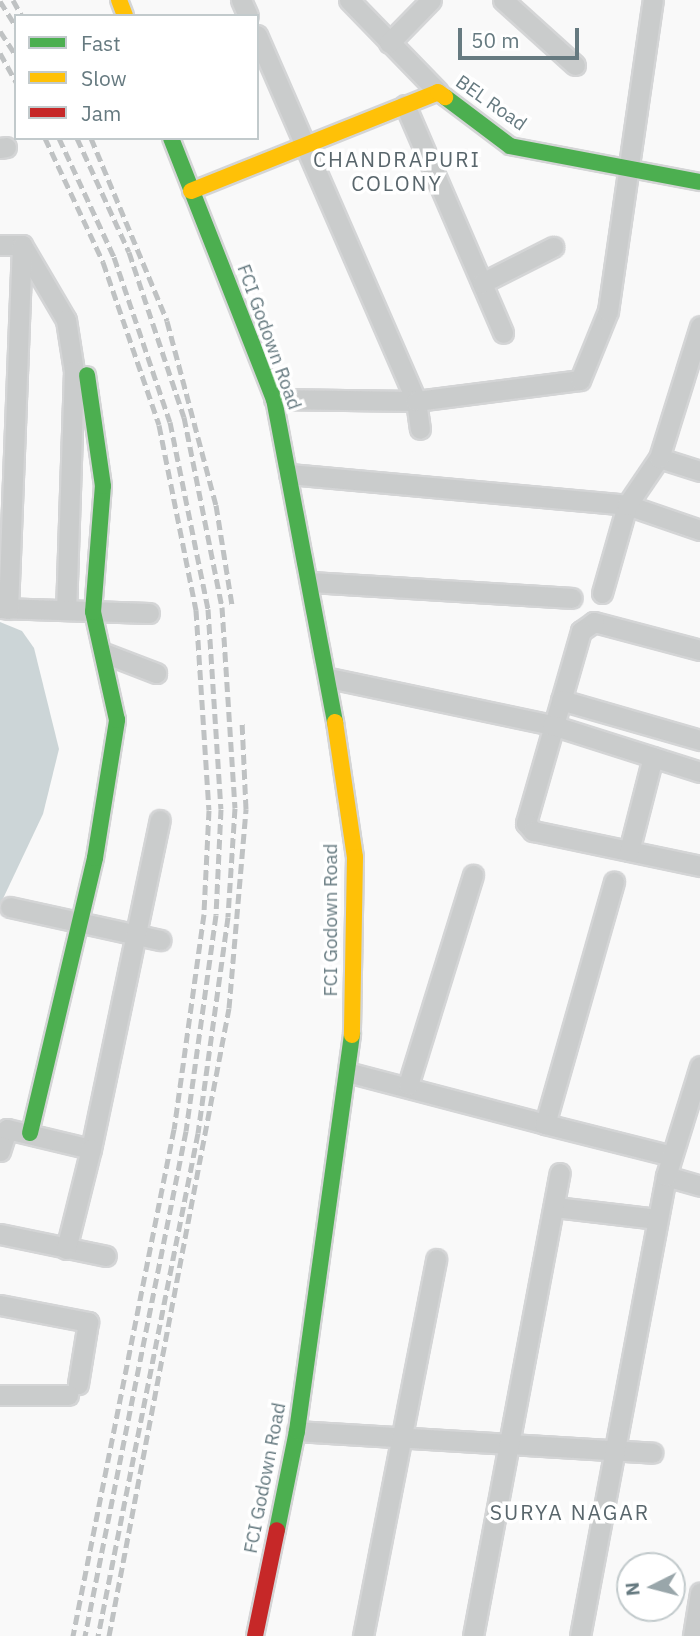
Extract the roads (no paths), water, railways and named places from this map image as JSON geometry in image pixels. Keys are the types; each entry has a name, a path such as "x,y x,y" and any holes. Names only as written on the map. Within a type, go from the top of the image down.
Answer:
{"street":[{"path":"349,0 438,92"},
{"path":"389,43 431,0"},
{"path":"503,0 575,65"},
{"path":"274,399 416,401 580,380 608,311 653,0"},
{"path":"259,39 309,145 416,401 419,429"},
{"name":"BEL Road","path":"191,191 438,92 510,146 700,182"},
{"path":"405,105 503,333"},
{"name":"FCI Godown Road","path":"172,140 274,399 329,678 355,857 351,1073 297,1431 255,1636"},
{"path":"0,245 22,244"},
{"path":"22,244 4,609 149,613"},
{"path":"22,244 66,320 74,372 66,609"},
{"path":"482,283 552,247"},
{"path":"602,593 627,505 659,458 700,326"},
{"path":"30,1133 79,923 117,720 107,694 104,653 93,612 103,486 87,375"},
{"path":"659,458 700,471"},
{"path":"289,474 627,505 700,530"},
{"path":"312,582 572,598"},
{"path":"700,650 594,622 581,631 526,823 533,831 700,866"},
{"path":"104,653 156,673"},
{"path":"329,678 552,725 700,772"},
{"path":"561,700 700,740"},
{"path":"629,851 653,757"},
{"path":"66,1249 91,1149 133,934 160,820"},
{"path":"408,1085 473,875"},
{"path":"545,1124 614,882"},
{"path":"9,908 160,940"},
{"path":"580,1636 611,1449 666,1176 700,1066"},
{"path":"351,1073 408,1085 672,1156"},
{"path":"0,1152 3,1128 91,1149"},
{"path":"473,1636 560,1173"},
{"path":"666,1176 700,1186"},
{"path":"555,1208 657,1219"},
{"path":"0,1234 106,1256"},
{"path":"363,1636 436,1259"},
{"path":"0,1305 88,1322 73,1389 0,1395"},
{"path":"297,1431 652,1453"},
{"path":"693,1636 700,1593"}],"railway":[{"path":"13,0 21,14"},
{"path":"0,1 14,24"},
{"path":"0,31 14,53"},
{"path":"0,53 14,78"},
{"path":"46,140 103,262 159,425 196,610 209,810 204,914 174,1129 73,1636"},
{"path":"60,140 114,257 170,422 208,609 221,809 216,915 186,1131 85,1636"},
{"path":"78,140 129,252 184,417 222,607 235,808 228,917 198,1133 98,1636"},
{"path":"92,140 167,321 216,505 232,605"},
{"path":"109,1636 229,1008 246,809 242,720"}],"district":[{"name":"CHANDRAPURI COLONY","path":"397,171"},
{"name":"SURYA NAGAR","path":"570,1512"}]}
